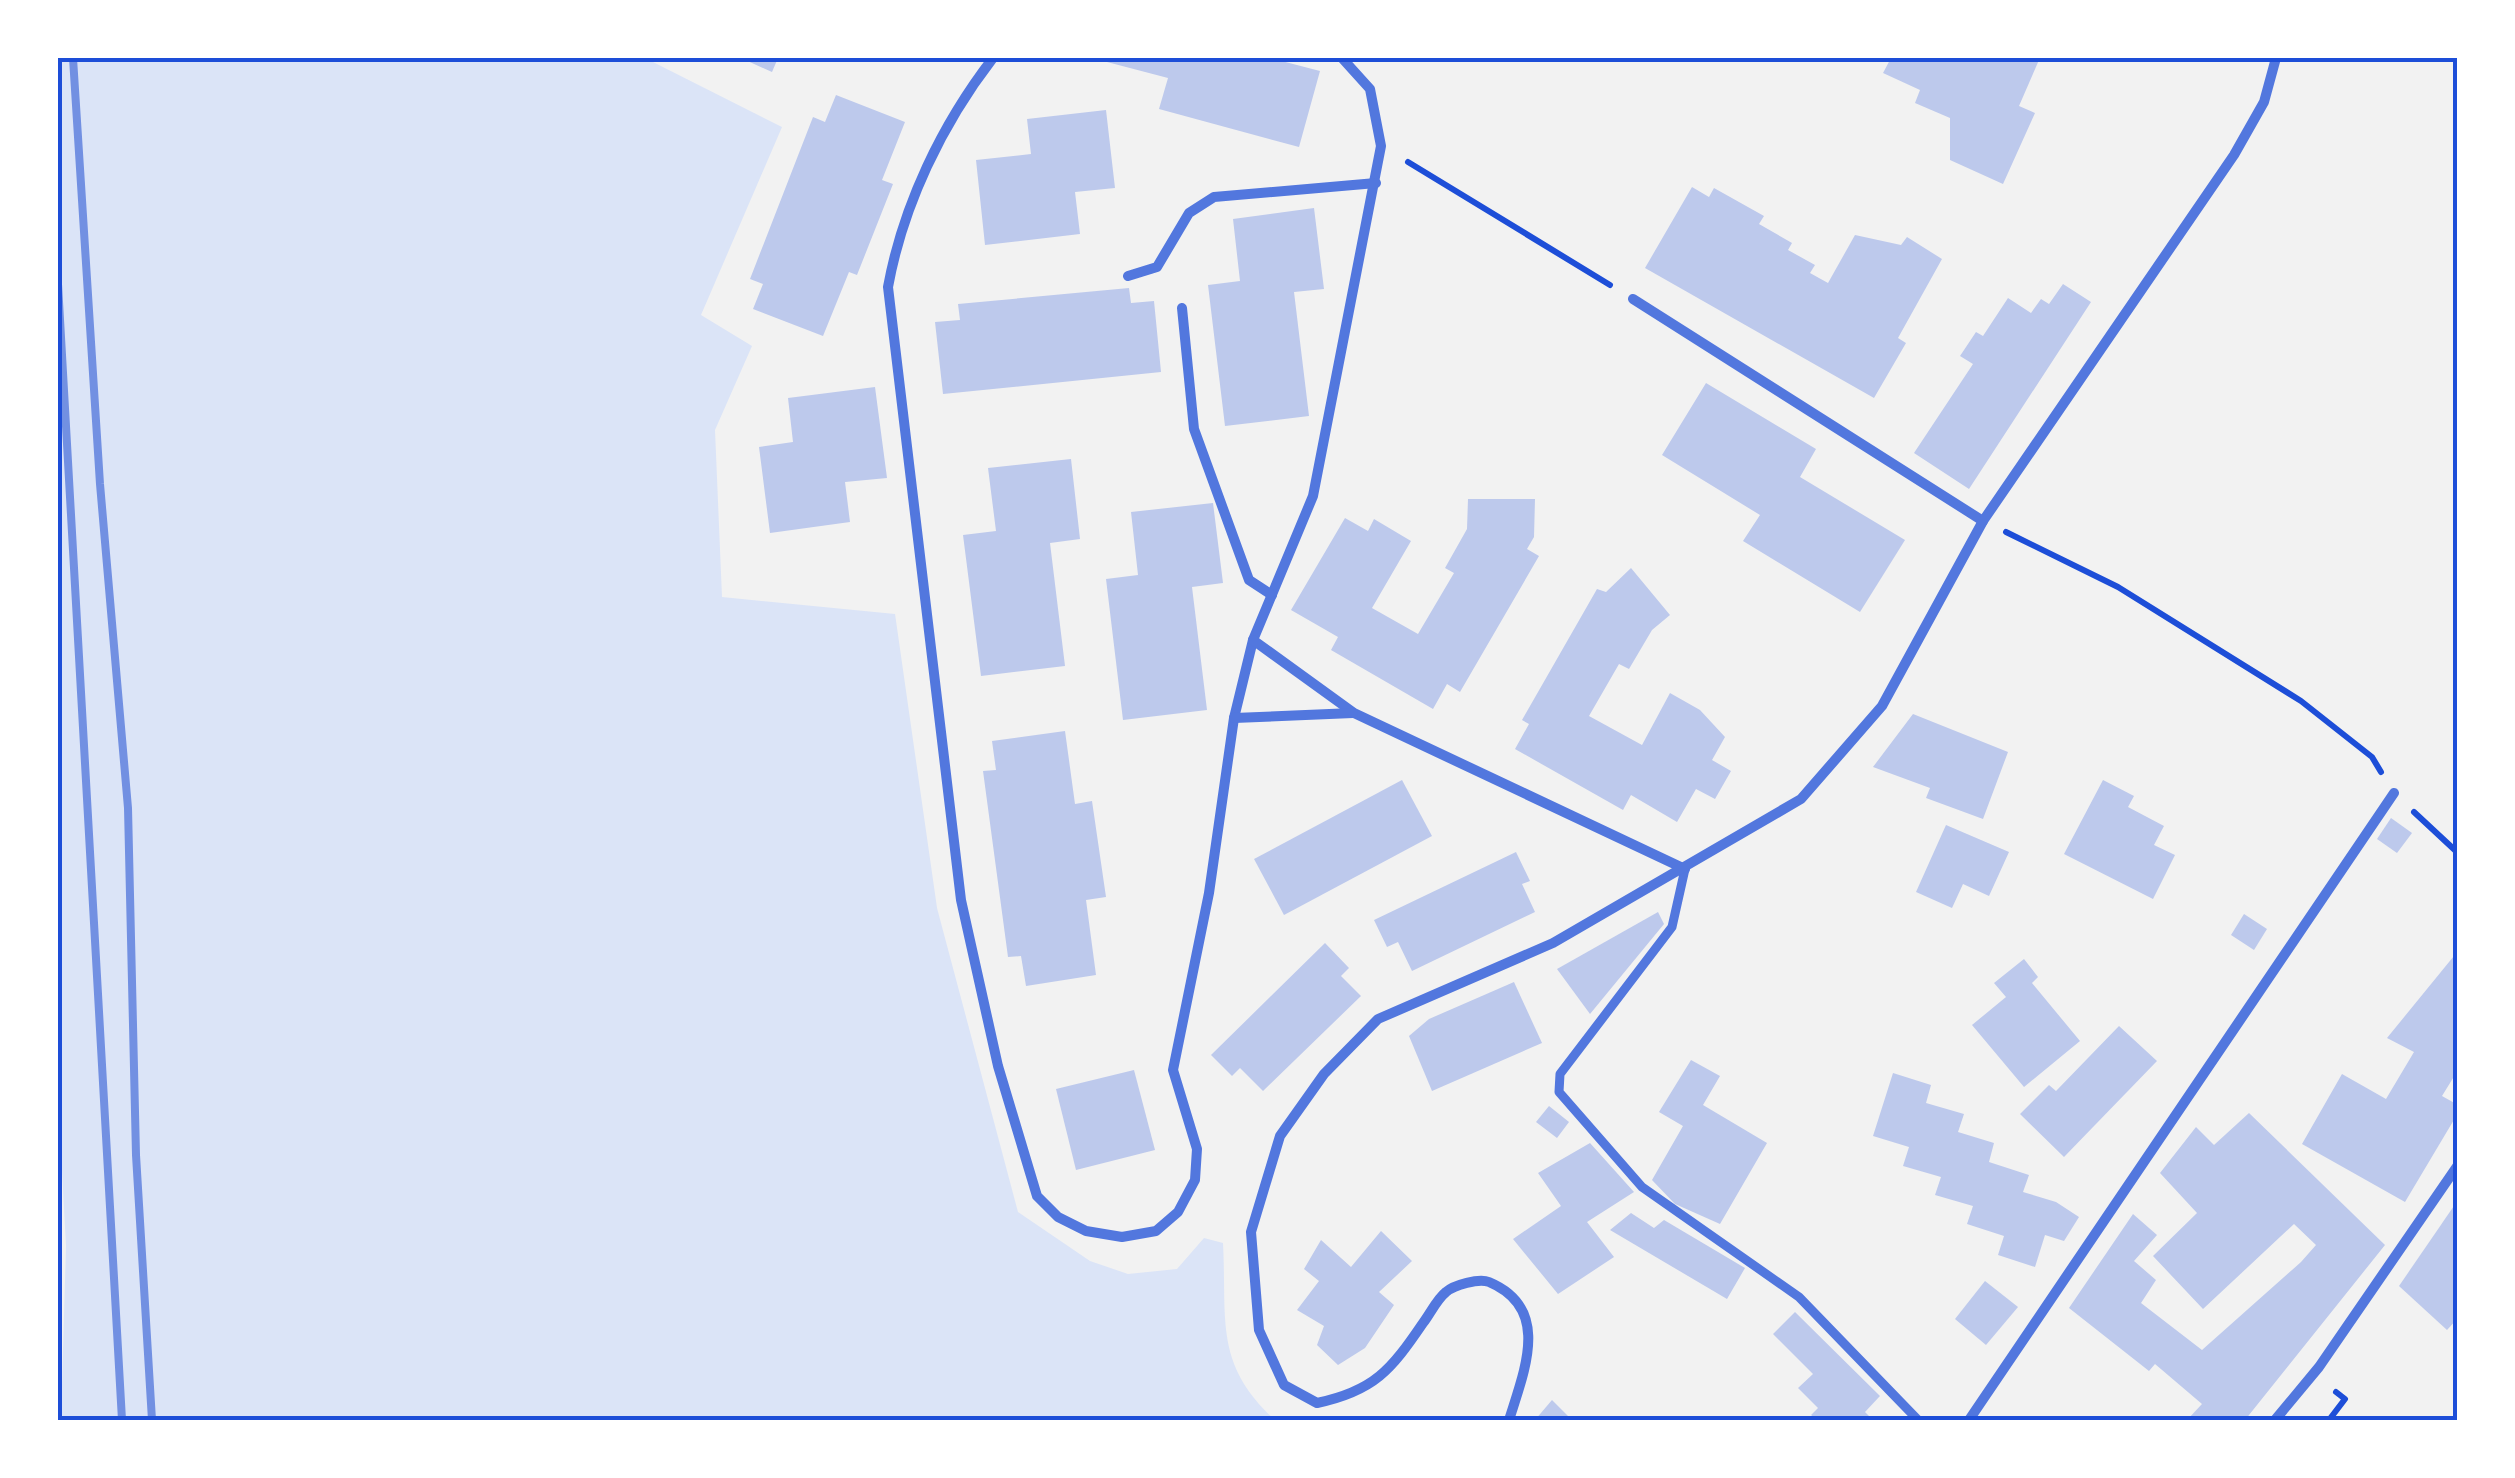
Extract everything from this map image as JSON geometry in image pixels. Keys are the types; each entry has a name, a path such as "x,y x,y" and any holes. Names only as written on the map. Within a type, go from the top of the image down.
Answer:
{"street":[{"path":"994,58 974,83 922,178 897,239 888,287 961,900 998,1066 1037,1196 1058,1217 1086,1231 1122,1237 1156,1231 1178,1212 1195,1180 1197,1149 1173,1070 1209,893 1234,718 1253,640 1313,496 1381,146 1370,89 1342,58"},
{"path":"1510,1420 1523,1377 1529,1317 1512,1292 1482,1279 1447,1290 1396,1362 1356,1395 1318,1404 1284,1384 1259,1330 1251,1232 1280,1136 1324,1074 1378,1019 1553,943 1801,799 1882,706 1983,521 2234,155 2264,102 2276,58"},
{"path":"1128,276 1157,267 1189,213 1214,196 1376,183"},
{"path":"1633,299 1983,521"},
{"path":"1182,308 1194,429 1250,580 1272,595"},
{"path":"1253,640 1354,713 1685,869"},
{"path":"1234,718 1354,713"},
{"path":"1968,1420 2394,792"},
{"path":"1685,869 1672,927 1560,1074 1559,1092 1642,1188 1799,1298 1918,1420"},
{"path":"2275,1420 2319,1366 2458,1165"}],"path":[{"path":"1381,146 1633,299"},
{"path":"1983,521 2118,587 2300,702 2372,757 2394,792 2458,853"},
{"path":"2328,1420 2345,1400 2333,1389"}],"shaded area":[{"path":"58,58 645,58 782,127 701,315 752,346 715,430 722,597 895,614 937,908 1018,1212 1090,1261 1128,1274 1177,1269 1204,1238 1223,1243 1225,1319 1233,1360 1255,1400 1275,1420 61,1420 66,1246 58,1095"}],"building":[{"path":"741,58 778,58 772,72"},
{"path":"1108,58 1270,58 1320,71 1299,147 1159,109 1168,78 1107,62"},
{"path":"1891,58 2039,60 2019,106 2035,113 2003,184 1950,160 1950,118 1915,103 1920,90 1883,73"},
{"path":"836,95 905,122 882,180 893,184 857,275 849,272 823,336 753,309 763,284 750,279 813,117 825,122"},
{"path":"1106,110 1115,188 1075,192 1080,234 985,245 976,160 1031,154 1027,119"},
{"path":"1692,187 1709,197 1714,188 1764,216 1759,224 1792,243 1788,250 1815,265 1810,273 1828,283 1855,235 1901,245 1907,237 1942,259 1898,338 1906,343 1874,398 1645,268"},
{"path":"1314,208 1324,289 1294,292 1309,416 1225,426 1208,285 1240,281 1233,219"},
{"path":"2063,284 2091,302 1969,489 1914,453 1973,364 1960,356 1976,332 1983,336 2008,298 2031,313 2041,299 2049,304"},
{"path":"1129,288 1131,303 1154,301 1161,372 943,394 935,322 960,320 958,304"},
{"path":"1706,383 1816,449 1800,477 1905,540 1860,612 1743,541 1760,515 1662,455"},
{"path":"875,387 887,478 845,482 850,522 770,533 759,447 793,442 788,398"},
{"path":"1071,459 1080,539 1050,543 1065,666 981,676 963,535 996,531 988,468"},
{"path":"1468,499 1535,499 1534,537 1527,549 1539,556 1460,692 1447,684 1433,709 1331,650 1338,637 1291,610 1345,518 1368,531 1374,519 1411,541 1372,608 1418,634 1454,573 1445,568 1467,529"},
{"path":"1213,503 1223,583 1192,587 1207,710 1123,720 1106,579 1138,575 1131,512"},
{"path":"1631,568 1670,615 1652,630 1629,669 1619,664 1589,716 1642,745 1670,693 1700,710 1725,737 1712,760 1731,771 1715,799 1696,789 1677,822 1631,795 1623,810 1515,749 1529,724 1522,720 1597,589 1606,592"},
{"path":"1913,714 2008,752 1983,819 1926,798 1930,788 1873,767"},
{"path":"1065,731 1075,804 1092,801 1106,897 1086,900 1096,975 1026,986 1021,956 1008,957 983,771 996,770 992,741"},
{"path":"1402,780 1432,836 1284,915 1254,859"},
{"path":"2103,780 2134,796 2128,807 2164,826 2154,845 2175,855 2153,899 2064,854"},
{"path":"2391,818 2412,833 2397,853 2377,839"},
{"path":"1946,825 2009,852 1989,896 1963,884 1952,908 1916,892"},
{"path":"1516,852 1530,881 1522,884 1535,912 1412,971 1398,942 1387,947 1374,920"},
{"path":"1658,912 1664,924 1590,1014 1557,969"},
{"path":"2244,914 2267,929 2254,950 2231,935"},
{"path":"1325,943 1349,968 1341,976 1361,996 1263,1091 1240,1068 1232,1076 1211,1055"},
{"path":"2458,951 2458,1070 2442,1096 2458,1105 2458,1113 2405,1202 2302,1144 2342,1074 2386,1099 2414,1052 2387,1038"},
{"path":"2024,959 2038,977 2032,983 2080,1041 2024,1087 1972,1025 2006,997 1994,983"},
{"path":"1514,982 1542,1043 1432,1091 1409,1036 1429,1019"},
{"path":"2119,1026 2157,1061 2064,1157 2020,1114 2049,1085 2056,1091"},
{"path":"1691,1060 1720,1076 1703,1105 1767,1143 1720,1224 1675,1204 1652,1180 1683,1126 1659,1112"},
{"path":"1134,1070 1155,1150 1076,1170 1056,1089"},
{"path":"1893,1073 1931,1085 1926,1103 1964,1114 1958,1132 1994,1143 1989,1162 2029,1175 2023,1192 2056,1202 2079,1217 2064,1241 2045,1235 2035,1267 1998,1255 2004,1236 1967,1224 1973,1206 1935,1195 1941,1177 1903,1166 1909,1147 1873,1136"},
{"path":"1549,1106 1569,1122 1557,1138 1536,1122"},
{"path":"2249,1113 2385,1245 2245,1420 2187,1420 2202,1404 2155,1364 2149,1371 2069,1308 2133,1214 2157,1235 2134,1261 2156,1280 2141,1303 2202,1350 2301,1262 2316,1245 2294,1224 2203,1309 2153,1256 2197,1213 2160,1173 2196,1127 2214,1145"},
{"path":"1590,1143 1634,1192 1587,1222 1614,1257 1558,1294 1513,1239 1561,1206 1538,1173"},
{"path":"2458,1200 2458,1318 2447,1330 2399,1286"},
{"path":"1631,1213 1654,1228 1664,1220 1745,1268 1727,1299 1610,1230"},
{"path":"1381,1231 1412,1261 1379,1292 1394,1305 1365,1348 1338,1365 1317,1345 1324,1326 1297,1310 1319,1281 1304,1269 1321,1240 1351,1267"},
{"path":"1985,1281 2018,1307 1986,1345 1955,1319"},
{"path":"1795,1312 1880,1396 1865,1412 1873,1420 1817,1420 1811,1415 1818,1408 1798,1388 1813,1374 1773,1334"},
{"path":"1552,1400 1572,1420 1535,1420"}],"railway":[{"path":"73,58 100,484 128,808 136,1155 152,1420"},
{"path":"58,284 122,1420"}]}
